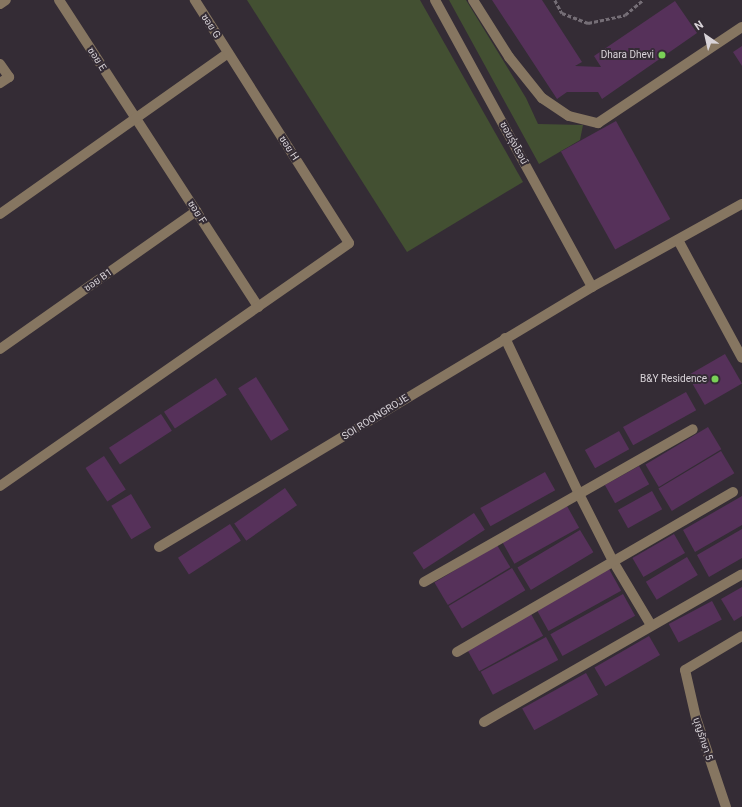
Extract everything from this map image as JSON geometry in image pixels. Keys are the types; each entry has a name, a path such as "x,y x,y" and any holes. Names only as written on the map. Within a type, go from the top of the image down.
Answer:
{"street":[{"path":"0,4 6,0"},
{"name":"ซอย E","path":"59,0 135,118"},
{"name":"ซอย G","path":"194,0 228,53"},
{"name":"ซอยรุ่งโรจน์","path":"435,0 592,287"},
{"path":"473,0 509,57 542,98 569,116 598,123 742,27"},
{"path":"0,214 228,53"},
{"name":"ซอย H","path":"228,53 350,243 258,307"},
{"path":"0,64 9,77 0,84"},
{"name":"ซอย F","path":"135,118 258,307"},
{"name":"SOI ROONGROJE","path":"158,547 505,338 592,287 742,204"},
{"name":"ซอย B1","path":"0,349 196,210"},
{"path":"678,240 742,358"},
{"path":"1,483 258,307"},
{"path":"505,338 579,494 614,563 651,625"},
{"path":"424,582 693,429"},
{"path":"457,652 614,563 733,492"},
{"path":"484,722 742,574"},
{"name":"บุญรักษา 5","path":"726,807 696,718 685,670 742,636"}],"path":[{"path":"555,0 562,12 588,23 625,15 643,0"}],"green space":[{"path":"247,0 420,0 523,182 407,252"},
{"path":"449,0 466,0 526,98 538,124 583,125 580,140 539,164"}],"building":[{"path":"492,0 542,0 582,62 575,66 601,67 594,56 675,1 697,33 602,99 598,92 567,92 557,99"},
{"path":"742,46 742,66 733,52"},
{"path":"616,121 670,219 615,250 561,152"},
{"name":"B&Y Residence","path":"725,354 742,383 705,405 688,376"},
{"path":"256,377 289,430 271,441 238,388"},
{"path":"216,378 227,395 175,429 164,412"},
{"path":"686,392 696,410 633,445 623,427"},
{"path":"161,414 172,431 120,465 109,448"},
{"path":"708,427 721,449 659,487 645,465"},
{"path":"619,431 629,449 595,468 585,450"},
{"path":"721,451 734,473 672,511 658,489"},
{"path":"104,456 126,490 107,502 86,468"},
{"path":"639,466 649,484 615,503 605,485"},
{"path":"545,472 555,490 490,526 480,508"},
{"path":"285,488 297,505 246,541 234,524"},
{"path":"652,491 662,509 628,528 618,510"},
{"path":"131,494 151,527 131,539 111,506"},
{"path":"742,496 742,525 695,552 683,530"},
{"path":"567,506 579,528 514,564 502,542"},
{"path":"474,513 485,530 424,570 413,553"},
{"path":"230,524 241,541 189,575 178,558"},
{"path":"742,529 742,558 709,577 697,555"},
{"path":"580,530 593,552 531,590 517,568"},
{"path":"674,534 685,553 643,577 632,558"},
{"path":"497,545 510,567 448,605 434,583"},
{"path":"687,557 698,575 657,600 646,582"},
{"path":"512,568 525,590 462,628 449,606"},
{"path":"609,569 621,591 549,631 536,609"},
{"path":"742,587 742,616 734,621 721,599"},
{"path":"623,594 635,616 563,656 550,634"},
{"path":"712,601 722,620 679,643 669,624"},
{"path":"531,614 543,636 479,671 467,649"},
{"path":"649,636 660,655 605,687 594,668"},
{"path":"546,637 558,660 493,695 481,672"},
{"path":"586,673 598,695 534,730 522,708"}],"place":[{"name":"Dhara Dhevi","path":"662,55"},
{"name":"B&Y Residence","path":"715,379"}]}
